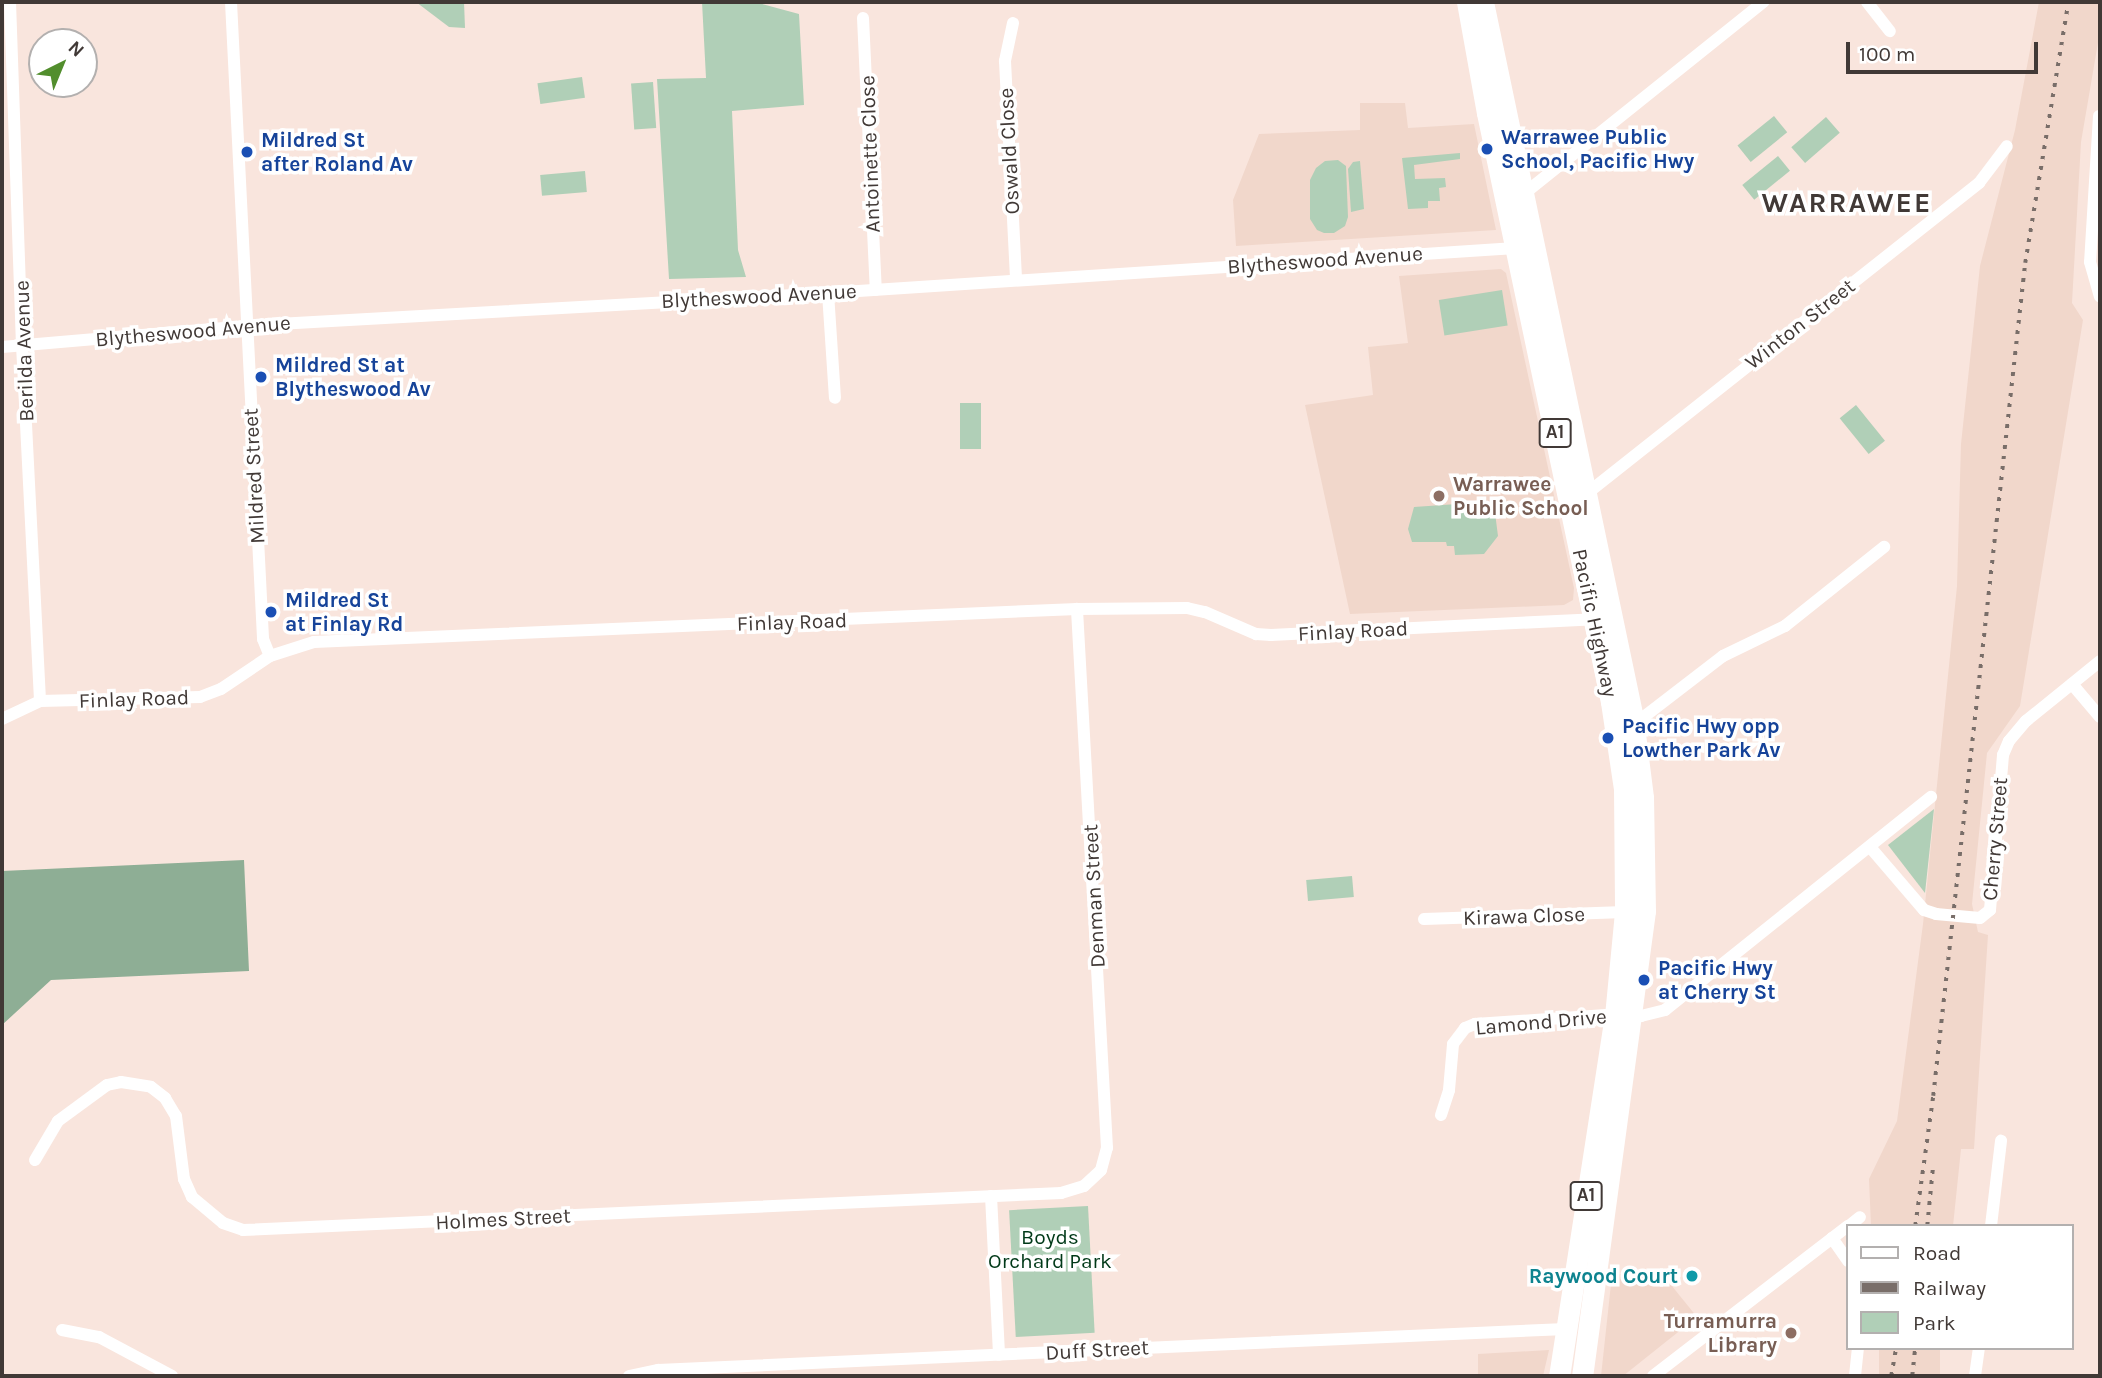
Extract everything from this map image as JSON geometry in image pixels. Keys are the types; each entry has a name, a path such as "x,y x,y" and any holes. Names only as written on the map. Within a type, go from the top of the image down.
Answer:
{"highway":[{"name":"Pacific Highway","path":"1467,2 1586,495 1633,718 1643,797 1645,911 1559,1376"},
{"name":"Pacific Highway","path":"1483,2 1515,198 1516,248 1595,619 1624,789 1624,1016 1582,1376"}],"street":[{"name":"Berilda Avenue","path":"10,2 22,345 40,701"},
{"name":"Mildred Street","path":"231,2 263,639 270,656"},
{"path":"1515,198 1763,2"},
{"path":"1867,2 1890,31"},
{"name":"Antoinette Close","path":"863,18 876,290"},
{"name":"Oswald Close","path":"1013,23 1005,61 1016,280"},
{"path":"2099,116 2090,262 2100,297"},
{"name":"Winton Street","path":"1586,495 1979,183 2007,146"},
{"name":"Blytheswood Avenue","path":"2,348 246,326 828,293 1516,248"},
{"path":"828,293 835,398"},
{"path":"1633,718 1645,716 1723,656 1785,626 1884,547"},
{"name":"Finlay Road","path":"2,719 40,701 200,696 221,689 270,656 314,642 1077,610 1187,608 1206,612 1256,634 1271,635 1595,619"},
{"name":"Denman Street","path":"1077,610 1107,1148 1101,1170 1094,1179"},
{"name":"Cherry Street","path":"1870,847 1917,903 1936,914 1980,918 1990,910 2003,755 2009,741 2021,726 2100,661"},
{"path":"2072,684 2100,718"},
{"path":"1624,1016 1665,1010 1931,797"},
{"name":"Kirawa Close","path":"1424,919 1625,912"},
{"name":"Lamond Drive","path":"1441,1115 1448,1090 1453,1044 1465,1028 1475,1024 1624,1016"},
{"name":"Holmes Street","path":"35,1160 58,1121 107,1085 121,1082 151,1087 165,1098 176,1116 184,1179 192,1197 223,1223 243,1230 1061,1193 1084,1186 1094,1179"},
{"path":"1991,1224 2001,1141"},
{"path":"991,1196 999,1355"},
{"path":"1851,1224 1860,1217"},
{"path":"1653,1376 1846,1228"},
{"path":"1832,1238 1846,1258"},
{"name":"Duff Street","path":"629,1376 658,1370 1566,1329"},
{"path":"62,1330 99,1337 172,1376"},
{"path":"1855,1376 1858,1350"},
{"path":"1975,1376 1979,1350"}],"shaded area":[{"path":"2039,2 2100,2 2100,31 2081,142 2072,303 2083,320 2020,706 1987,753 1972,904 1978,932 1988,935 1974,1149 1961,1149 1953,1224 1871,1224 1869,1179 1897,1121 1923,924 1957,586 1961,444 1980,266 2015,130"},
{"path":"1360,103 1405,103 1408,128 1474,124 1496,230 1236,246 1233,200 1259,134 1360,130"},
{"name":"Warrawee Public School","path":"1501,269 1506,273 1574,588 1573,600 1564,605 1350,614 1305,405 1373,395 1368,347 1408,343 1399,276"},
{"path":"1659,1270 1697,1317 1623,1376 1601,1376 1612,1275"},
{"path":"1549,1350 1543,1376 1478,1376 1478,1354"},
{"path":"1879,1350 1940,1350 1940,1376 1879,1376"}],"green space":[{"path":"416,2 464,2 465,28 449,27"},
{"path":"702,2 755,2 799,14 804,105 732,111 738,250 746,277 669,279 657,79 706,78"},
{"path":"582,77 585,98 540,104 537,83"},
{"path":"653,82 656,128 634,129 631,84"},
{"path":"1774,116 1787,132 1751,162 1737,146"},
{"path":"1826,117 1840,133 1805,163 1791,147"},
{"path":"1460,153 1460,159 1414,165 1415,179 1445,178 1446,187 1439,188 1440,201 1428,201 1428,208 1408,209 1402,158"},
{"path":"1778,156 1790,171 1754,200 1742,185"},
{"path":"1338,160 1346,166 1348,217 1345,226 1334,233 1324,233 1317,230 1310,219 1310,180 1316,168 1325,161"},
{"path":"1360,161 1364,209 1351,212 1348,169 1353,162"},
{"path":"585,171 587,192 542,196 540,175"},
{"path":"1502,290 1508,326 1444,336 1439,300"},
{"path":"960,403 981,403 981,449 960,449"},
{"path":"1856,405 1885,441 1869,454 1840,418"},
{"path":"1486,502 1494,505 1498,536 1484,554 1455,555 1454,546 1447,546 1446,542 1412,542 1408,529 1414,507"},
{"path":"1934,809 1925,893 1888,845"},
{"path":"244,860 249,971 51,980 2,1025 2,871"},
{"path":"1352,876 1354,897 1308,901 1306,880"},
{"name":"Boyds Orchard Park","path":"1088,1206 1095,1333 1016,1337 1009,1210"}],"railway":[{"path":"1915,1224 1933,1096 2025,263 2068,2"},
{"path":"1927,1224 1933,1165"},
{"path":"1891,1376 1896,1350"},
{"path":"1912,1376 1915,1350"}],"place":[{"name":"Warrawee Public School, Pacific Hwy","path":"1487,149"},
{"name":"Mildred St after Roland Av","path":"247,152"},
{"name":"Mildred St at Blytheswood Av","path":"261,377"},
{"name":"Warrawee Public School","path":"1439,496"},
{"name":"Mildred St at Finlay Rd","path":"271,612"},
{"name":"Pacific Hwy opp Lowther Park Av","path":"1608,738"},
{"name":"Pacific Hwy at Cherry St","path":"1644,980"},
{"name":"Raywood Court","path":"1692,1276"},
{"name":"Turramurra Library","path":"1791,1333"}],"district":[{"name":"WARRAWEE","path":"1847,203"}]}
